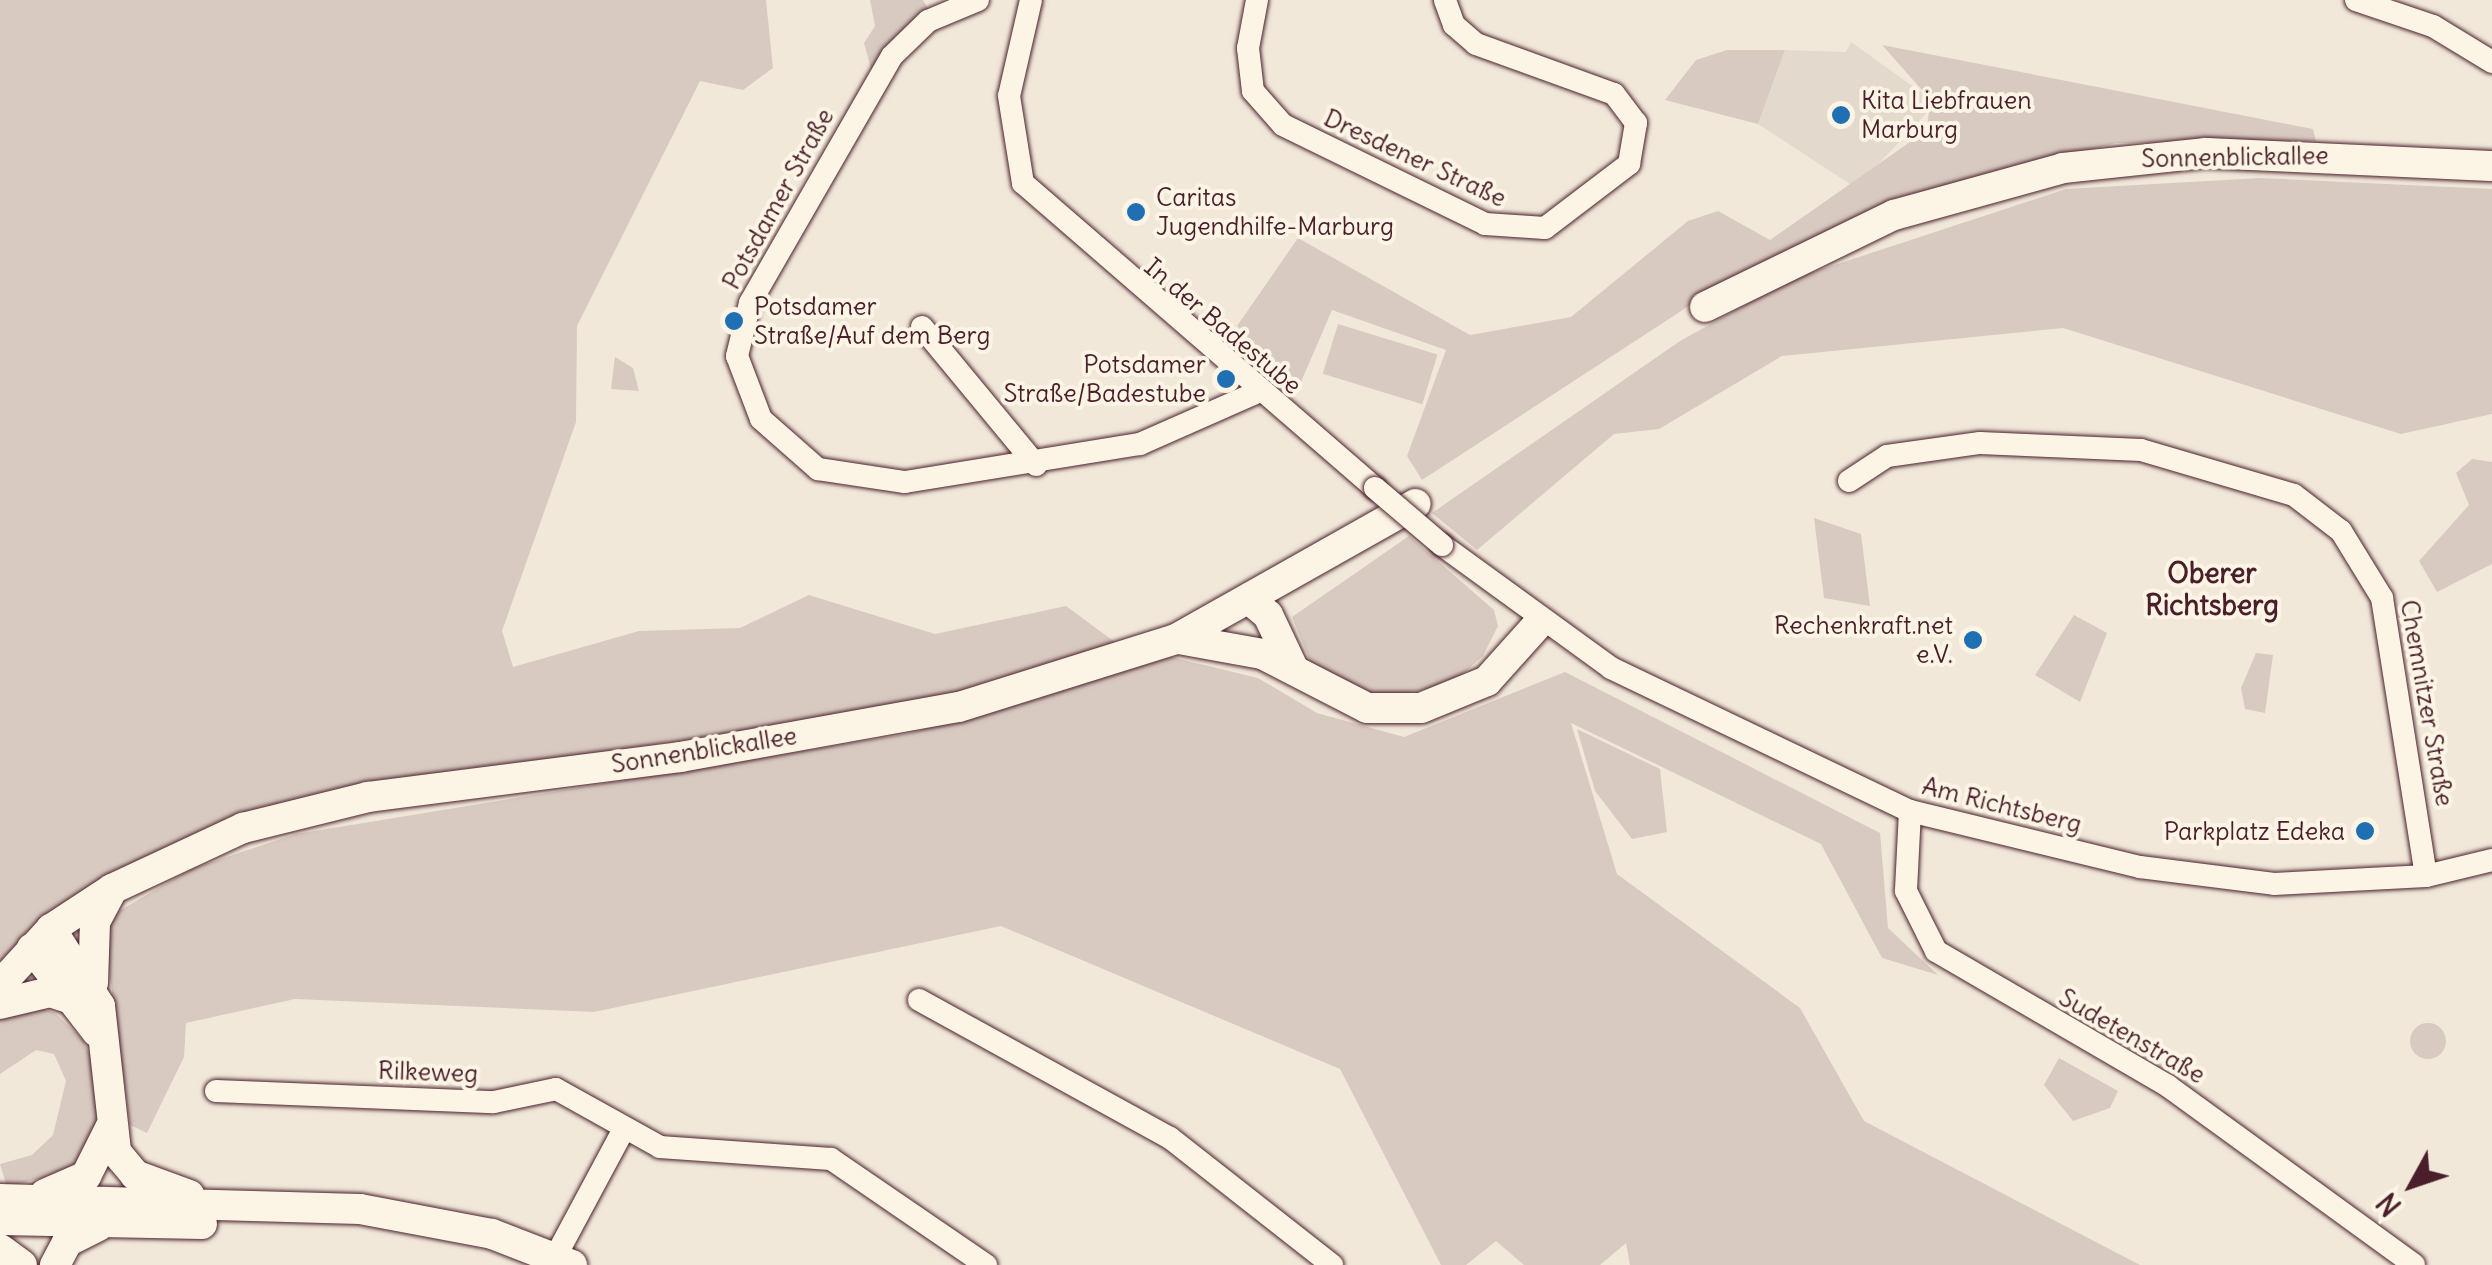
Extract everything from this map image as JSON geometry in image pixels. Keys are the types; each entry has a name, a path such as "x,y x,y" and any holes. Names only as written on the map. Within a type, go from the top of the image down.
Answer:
{"main road":[{"name":"Sonnenblickallee","path":"1705,307 1894,215 2063,168 2206,154 2486,158"},
{"name":"Sonnenblickallee","path":"0,984 42,938 112,889 195,846 308,810 960,707 1176,639 1416,504"},
{"path":"1250,600 1262,654"},
{"path":"1250,600 1268,615 1293,668"},
{"path":"1176,639 1262,654 1367,708 1421,708 1488,681 1540,622"},
{"path":"86,992 95,922 112,889"},
{"path":"2,1206 74,1186 103,1156 110,1128 103,1044 86,992 42,938"},
{"path":"0,1004 50,992 86,992"},
{"path":"110,1128 135,1174 222,1205"},
{"path":"2,1206 222,1205 388,1213 560,1262"},
{"path":"2,1206 98,1226 342,1225 521,1265"},
{"path":"56,1265 67,1242 98,1226"},
{"path":"0,1248 22,1265"}],"street":[{"name":"Potsdamer Straße","path":"978,0 928,20 877,76 750,302 739,376 773,436 834,475 905,482 1036,465 1140,444 1258,392"},
{"name":"Dresdener Straße","path":"1256,0 1248,48 1264,110 1485,224 1545,228 1636,152 1636,123 1614,94 1476,44 1454,26 1445,0"},
{"path":"2356,0 2434,26 2488,63"},
{"name":"In der Badestube","path":"1028,1 1009,96 1023,184 1258,392 1540,622"},
{"path":"922,328 1036,465"},
{"name":"Chemnitzer Straße","path":"1850,481 1887,456 1980,442 2141,450 2294,495 2340,531 2382,598 2426,876"},
{"name":"Am Richtsberg","path":"1540,622 1676,704 1910,812 2140,867 2310,886 2426,876 2492,860"},
{"name":"Sudetenstraße","path":"1910,812 1906,891 1936,951 2184,1097 2414,1265"},
{"path":"920,1000 1170,1138 1332,1265"},
{"name":"Rilkeweg","path":"216,1091 494,1102 556,1089 623,1132 686,1154 819,1154 986,1265"},
{"path":"560,1262 623,1132"}],"shaded area":[{"path":"0,0 766,0 773,68 743,90 700,81 577,326 576,422 502,631 513,667 639,631 740,628 809,595 935,634 1066,606 1123,648 887,711 323,792 235,818 0,969"},
{"path":"870,0 923,0 930,12 872,72 864,43 875,26"},
{"path":"1851,42 1936,103 1856,188 1758,124 1785,50 1846,52"},
{"path":"1882,45 2313,129 2316,141 2116,143 1899,197 1721,285 1422,480 1407,456 1446,350 1332,310 1298,389 1237,326 1298,238 1470,335 1571,317 1688,221 1718,211 1770,240 1927,130 1930,99"},
{"path":"1727,50 1785,50 1758,124 1665,100 1696,60"},
{"path":"2260,178 2492,189 2492,414 2401,434 2063,328 1782,356 1659,429 1614,434 1477,550 1432,513 1680,341 1792,279 2066,189"},
{"path":"1338,324 1437,354 1422,404 1323,374"},
{"path":"615,357 633,368 639,391 611,389"},
{"path":"2472,459 2492,462 2492,564 2437,592 2419,561 2469,505 2456,473"},
{"path":"1814,518 1861,534 1870,606 1824,598"},
{"path":"1409,536 1494,610 1498,626 1483,656 1450,685 1370,699 1313,668 1292,617"},
{"path":"2074,615 2107,633 2080,702 2035,675"},
{"path":"2256,653 2273,655 2265,713 2245,709 2241,688"},
{"path":"1171,657 1258,678 1317,713 1404,737 1565,672 1880,833 1888,928 1938,975 1882,958 1821,844 1571,723 1617,874 1800,1008 1864,1121 2140,1265 1630,1265 1626,1243 1600,1265 1524,1265 1496,1241 1466,1265 1441,1265 1340,1069 1001,926 594,1012 295,999 186,1023 184,1057 147,1133 130,1125 104,931 119,911 191,869 296,834 907,734"},
{"path":"1577,729 1660,769 1667,832 1632,839 1595,791"},
{"path":"27,1004 55,1013 83,1040 100,1079 98,1122 78,1168 7,1187 0,1164 32,1155 53,1135 66,1081 54,1054 36,1050 0,1074 0,1015"},
{"path":"2428,1023 2441,1028 2446,1041 2441,1054 2428,1059 2415,1054 2410,1041 2415,1028"},
{"path":"2059,1058 2118,1091 2110,1108 2073,1121 2044,1085"}],"place":[{"name":"Kita Liebfrauen Marburg","path":"1841,115"},
{"name":"Caritas Jugendhilfe-Marburg","path":"1136,212"},
{"name":"Potsdamer Straße/Auf dem Berg","path":"734,321"},
{"name":"Potsdamer Straße/Badestube","path":"1226,379"},
{"name":"Rechenkraft.net e.V.","path":"1973,640"},
{"name":"Parkplatz Edeka","path":"2365,831"}],"district":[{"name":"Oberer Richtsberg","path":"2212,589"}]}
